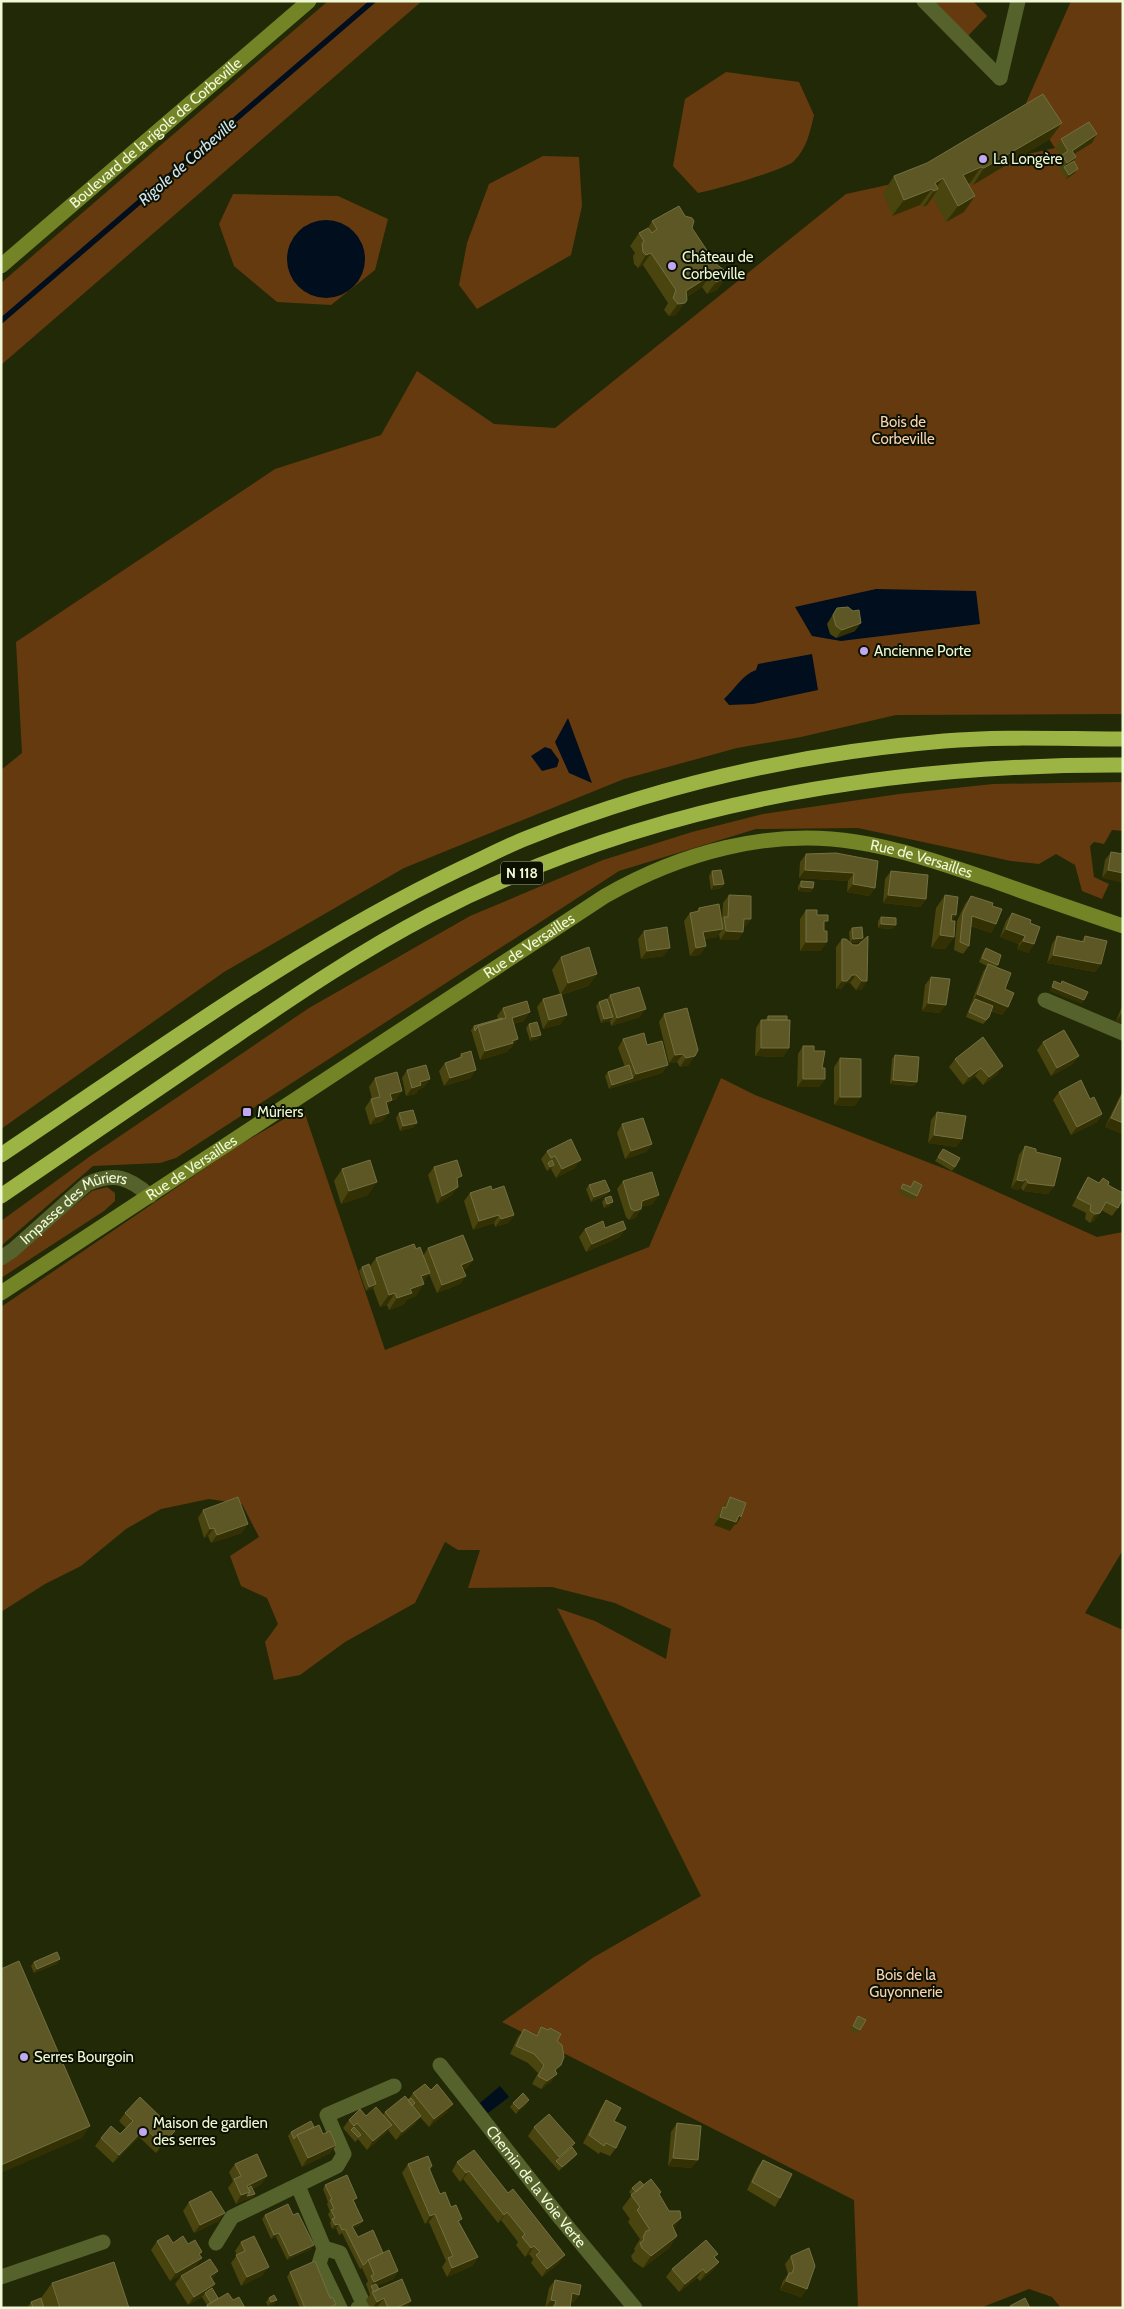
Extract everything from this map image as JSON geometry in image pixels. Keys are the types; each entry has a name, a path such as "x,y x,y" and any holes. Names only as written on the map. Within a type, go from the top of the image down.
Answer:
{"highway":[{"name":"N 118","path":"1,1155 290,961 351,925 420,888 524,839 601,810 764,767 842,752 947,740 1123,739"},
{"name":"N 118","path":"1,1196 304,990 430,915 540,865 614,838 666,823 771,796 840,783 949,771 1062,764 1123,764"}],"main road":[{"name":"Boulevard de la rigole de Corbeville","path":"1,266 309,1"},
{"name":"Rue de Versailles","path":"1,1293 605,896 661,867 699,854 742,845 782,840 822,839 855,842 918,856 1123,926"}],"street":[{"path":"924,1 1000,78 1018,1"},
{"path":"1045,1000 1123,1033"},
{"name":"Impasse des Mûriers","path":"1,1258 13,1250 87,1184 98,1179 123,1178 134,1182 150,1196"},
{"name":"Chemin de la Voie Verte","path":"440,2065 561,2219 635,2308"},
{"path":"216,2243 232,2217 337,2166 344,2154 327,2115 394,2086"},
{"path":"298,2186 324,2248 319,2264 340,2308"},
{"path":"1,2277 103,2242"},
{"path":"324,2248 340,2254 364,2305 358,2308"}],"green space":[{"path":"328,1 422,1 1,365 1,283"},
{"path":"931,1 973,1 987,16 966,38"},
{"name":"Bois de Corbeville","path":"1071,1 1123,1 1123,714 896,715 801,737 737,748 624,779 404,868 224,972 1,1129 1,770 22,753 16,642 275,469 381,435 417,371 494,424 555,428 846,194 1055,148 1026,103"},
{"path":"726,72 799,82 814,115 805,145 794,161 764,174 698,193 673,166 685,99"},
{"path":"543,156 579,157 582,206 571,255 477,309 459,285 467,243 489,184"},
{"path":"233,194 338,196 388,219 375,270 331,305 277,302 234,266 219,224"},
{"path":"1123,782 1123,831 1112,830 1104,844 1094,842 1090,846 1094,877 1109,884 1102,899 1082,891 1075,865 1056,854 1039,864 1011,861 858,828 756,829 619,871 176,1158 160,1163 93,1166 1,1246 1,1221 89,1157 309,1008 470,916 603,860 692,832 763,814 899,794 993,784"},
{"name":"Bois de la Guyonnerie","path":"721,1078 755,1095 953,1172 1097,1237 1123,1232 1123,1550 1085,1613 1123,1630 1123,2308 1061,2308 1052,2297 1029,2289 980,2308 858,2308 854,2200 502,2022 594,1957 701,1896 557,1608 595,1621 666,1659 671,1629 615,1603 552,1587 468,1588 480,1550 458,1550 445,1542 415,1603 345,1642 300,1675 274,1680 265,1642 278,1624 267,1598 241,1586 230,1556 259,1537 242,1504 209,1499 161,1509 126,1529 81,1566 45,1584 1,1612 1,1307 236,1147 303,1108 385,1350 649,1247"},
{"path":"107,1187 115,1193 115,1201 104,1211 1,1278 1,1266 92,1191"}],"water":[{"path":"326,220 341,223 358,237 362,244 365,259 362,274 348,291 341,295 326,298 311,295 294,281 290,274 287,259 290,244 304,227 311,223"},
{"path":"876,589 976,591 980,624 841,641 812,636 795,607"},
{"path":"812,654 818,690 753,704 729,705 724,699 743,679 756,670 758,664"},
{"path":"568,718 592,783 569,773 555,742"},
{"path":"545,747 551,749 559,760 557,767 542,771 531,756"},
{"path":"500,2086 509,2097 488,2113 480,2103"}],"building":[{"name":"La Longère","path":"1043,94 1062,123 984,168 981,167 963,175 975,196 958,206 943,178 935,183 938,189 934,191 932,189 904,200 894,176 927,163"},
{"path":"1089,122 1097,134 1072,151 1076,157 1067,163 1062,155 1068,151 1061,139"},
{"path":"1074,161 1078,169 1069,175 1064,167"},
{"name":"Château de Corbeville","path":"679,206 685,216 692,218 694,221 692,228 716,264 724,270 725,278 716,282 711,275 686,291 687,300 685,303 678,304 673,298 676,290 651,253 646,255 643,252 642,244 644,241 639,233 648,228 652,233 657,229 652,221"},
{"path":"848,607 853,611 859,610 861,623 842,630 836,626 833,615 837,608"},
{"path":"1111,852 1123,854 1123,873 1108,870"},
{"path":"836,853 878,861 875,888 853,884 854,873 805,870 806,854"},
{"path":"721,870 724,884 714,885 712,871"},
{"path":"891,871 928,875 926,899 888,895"},
{"path":"801,881 814,882 813,888 801,887"},
{"path":"729,895 751,896 751,919 744,919 743,932 726,931 724,917 728,917"},
{"path":"945,895 958,897 956,915 952,914 951,921 955,921 954,937 940,935"},
{"path":"971,896 993,903 992,906 1002,909 996,924 972,916 969,946 960,942 963,913"},
{"path":"719,904 723,929 703,932 706,946 696,948 690,913 699,911 699,908"},
{"path":"806,910 817,910 817,915 828,915 828,921 824,921 824,931 827,931 827,942 806,942"},
{"path":"1012,913 1031,920 1030,923 1040,927 1034,944 1023,941 1025,936 1006,929"},
{"path":"881,917 896,918 896,925 881,924"},
{"path":"667,927 670,948 647,951 644,931"},
{"path":"862,927 863,938 853,939 852,928"},
{"path":"868,936 867,981 862,981 856,975 852,975 847,981 842,981 842,939 846,939 853,945 858,945"},
{"path":"1057,936 1084,942 1085,936 1107,941 1101,964 1053,955"},
{"path":"589,947 597,974 568,983 561,957"},
{"path":"986,948 1001,955 998,965 982,958"},
{"path":"988,964 1011,973 1005,989 1014,993 1008,1007 977,994"},
{"path":"931,977 950,979 946,1005 928,1003"},
{"path":"1054,981 1061,984 1062,981 1088,992 1084,1000 1052,987"},
{"path":"639,987 646,1009 617,1018 610,995"},
{"path":"561,994 567,1015 549,1020 543,999"},
{"path":"607,999 613,1017 604,1019 599,1002"},
{"path":"975,999 993,1006 986,1020 969,1012"},
{"path":"527,1001 530,1012 512,1018 518,1039 512,1041 513,1043 485,1051 478,1026 506,1018 503,1008"},
{"path":"687,1008 698,1050 695,1056 686,1058 683,1054 675,1055 664,1014"},
{"path":"768,1016 787,1016 787,1020 768,1020"},
{"path":"502,1018 478,1026 475,1031 474,1026"},
{"path":"761,1020 790,1020 789,1048 761,1048"},
{"path":"537,1022 541,1035 532,1037 529,1024"},
{"path":"1064,1030 1079,1056 1057,1068 1043,1042"},
{"path":"644,1033 647,1045 662,1041 668,1065 636,1074 623,1039"},
{"path":"983,1037 1003,1066 989,1077 981,1068 969,1077 955,1059"},
{"path":"803,1046 814,1046 814,1051 825,1051 822,1068 825,1068 825,1079 803,1079"},
{"path":"471,1051 476,1070 450,1078 445,1063 462,1057 461,1054"},
{"path":"895,1055 919,1057 917,1082 893,1080"},
{"path":"840,1058 861,1059 861,1097 840,1097"},
{"path":"426,1065 430,1079 420,1082 421,1085 412,1088 407,1070"},
{"path":"629,1065 633,1078 612,1085 608,1072"},
{"path":"397,1072 402,1091 390,1094 392,1100 386,1102 389,1113 376,1117 371,1099 380,1097 375,1078"},
{"path":"1081,1080 1090,1099 1094,1097 1102,1114 1077,1127 1059,1092"},
{"path":"1123,1093 1123,1123 1111,1118"},
{"path":"413,1110 417,1123 403,1126 399,1113"},
{"path":"937,1112 966,1116 962,1139 934,1135"},
{"path":"643,1118 652,1144 631,1151 622,1124"},
{"path":"571,1139 581,1160 562,1169 555,1156 551,1158 547,1151"},
{"path":"1025,1146 1036,1149 1036,1152 1061,1158 1054,1186 1028,1183 1026,1179 1023,1181 1017,1180"},
{"path":"943,1149 960,1158 955,1167 938,1157"},
{"path":"370,1160 377,1182 349,1191 342,1169"},
{"path":"457,1160 462,1176 457,1178 458,1187 442,1196 434,1167"},
{"path":"552,1160 554,1165 550,1167 548,1163"},
{"path":"652,1172 659,1195 642,1201 641,1209 635,1211 631,1209 623,1181"},
{"path":"1088,1177 1099,1183 1103,1178 1109,1182 1108,1185 1123,1193 1123,1198 1118,1208 1106,1202 1100,1213 1095,1214 1090,1211 1091,1205 1077,1198"},
{"path":"605,1180 610,1191 594,1197 589,1185"},
{"path":"914,1181 922,1185 917,1196 901,1188 903,1184 911,1187"},
{"path":"491,1186 492,1190 504,1186 514,1215 501,1219 499,1215 479,1221 470,1193"},
{"path":"611,1196 613,1202 607,1204 605,1198"},
{"path":"603,1221 605,1228 623,1221 626,1229 592,1244 585,1229"},
{"path":"463,1235 473,1260 461,1265 466,1276 442,1285 428,1248"},
{"path":"414,1244 416,1249 420,1247 430,1273 421,1276 424,1284 410,1289 412,1293 397,1298 395,1293 389,1295 376,1258"},
{"path":"369,1264 376,1284 369,1287 362,1267"},
{"path":"238,1497 248,1524 217,1535 214,1528 210,1529 203,1510"},
{"path":"730,1497 746,1503 741,1517 739,1515 736,1522 720,1517 723,1507 726,1508"},
{"path":"57,1952 60,1959 37,1969 34,1962"},
{"name":"Serres Bourgoin","path":"19,1961 90,2126 1,2165 1,1969"},
{"path":"858,2016 866,2020 860,2030 853,2026"},
{"path":"541,2027 548,2030 550,2028 561,2034 557,2041 562,2045 564,2057 561,2065 555,2070 557,2074 547,2081 538,2076 544,2065 534,2054 516,2046 524,2029 537,2036"},
{"path":"425,2084 431,2090 437,2084 453,2104 434,2119 413,2093"},
{"path":"523,2093 529,2100 519,2109 513,2103"},
{"path":"405,2096 421,2116 402,2132 385,2112"},
{"path":"140,2097 175,2131 162,2144 145,2128 119,2155 101,2138 111,2126 120,2134 133,2121 125,2113"},
{"path":"411,2098 415,2103 412,2106 408,2100"},
{"path":"606,2100 621,2108 614,2121 626,2127 616,2148 606,2143 604,2146 589,2135"},
{"path":"376,2107 392,2125 373,2141 357,2123 354,2126 349,2120 360,2109 366,2116"},
{"path":"549,2114 575,2143 559,2157 534,2127"},
{"path":"311,2121 314,2127 297,2135 294,2139 291,2132"},
{"path":"677,2123 701,2126 698,2160 673,2158"},
{"path":"319,2125 323,2134 330,2131 336,2145 308,2158 297,2135"},
{"path":"354,2127 361,2135 358,2137 351,2130"},
{"path":"572,2147 577,2154 562,2167 556,2161"},
{"path":"474,2150 508,2193 513,2189 565,2255 547,2269 536,2255 540,2252 534,2246 531,2248 522,2237 525,2234 507,2212 504,2215 469,2171 466,2173 457,2162"},
{"path":"257,2154 267,2176 247,2186 250,2192 241,2195 234,2179 241,2176 235,2164"},
{"path":"428,2156 432,2166 429,2168 440,2194 445,2192 451,2207 456,2205 462,2219 458,2221 478,2257 452,2268 448,2258 453,2256 435,2214 430,2216 408,2164"},
{"path":"763,2160 792,2174 780,2198 752,2182"},
{"path":"347,2175 357,2198 353,2200 363,2221 352,2226 358,2237 373,2230 383,2253 368,2260 363,2265 345,2229 342,2230 339,2224 335,2225 332,2219 335,2218 331,2210 334,2209 330,2200 332,2199 325,2185"},
{"path":"651,2179 661,2192 659,2194 669,2211 680,2211 681,2218 672,2225 677,2236 651,2256 642,2248 640,2243 644,2240 643,2237 646,2231 650,2230 637,2210 640,2207 631,2195"},
{"path":"640,2181 644,2185 636,2192 632,2188"},
{"path":"251,2186 255,2194 247,2196 250,2192 248,2188"},
{"path":"211,2191 225,2213 200,2225 189,2202"},
{"path":"288,2204 293,2215 298,2213 314,2245 290,2256 279,2233 274,2235 265,2215"},
{"path":"168,2235 173,2243 183,2236 188,2244 195,2240 202,2252 199,2254 202,2258 176,2273 157,2241"},
{"path":"254,2236 269,2267 247,2277 236,2255 245,2251 241,2242"},
{"path":"706,2240 718,2254 714,2257 719,2262 706,2273 703,2269 685,2284 672,2269"},
{"path":"809,2248 815,2266 807,2289 786,2281 789,2273 792,2273 794,2268 791,2256"},
{"path":"389,2250 398,2271 374,2282 371,2276 374,2274 368,2260"},
{"path":"210,2259 218,2271 210,2276 215,2284 194,2297 181,2276"},
{"path":"315,2261 330,2298 332,2297 336,2304 329,2308 305,2308 290,2272"},
{"path":"114,2262 129,2308 60,2308 52,2283"},
{"path":"402,2279 411,2301 396,2308 388,2308 384,2298 377,2302 372,2292"},
{"path":"555,2280 581,2285 579,2295 572,2293 570,2308 554,2308 556,2301 551,2300"},
{"path":"376,2284 379,2289 374,2292 371,2286"},
{"path":"212,2288 218,2298 211,2303 205,2293"},
{"path":"228,2293 233,2300 239,2297 245,2308 208,2308 207,2305"},
{"path":"274,2295 277,2300 271,2302 269,2298"},
{"path":"41,2298 44,2308 33,2308 31,2302"},
{"path":"1025,2298 1030,2308 1011,2308 1010,2306"}],"waterway":[{"name":"Rigole de Corbeville","path":"1,321 373,1"}],"place":[{"name":"La Longère","path":"983,159"},
{"name":"Château de Corbeville","path":"672,266"},
{"name":"Ancienne Porte","path":"864,651"},
{"name":"Mûriers","path":"247,1112"},
{"name":"Serres Bourgoin","path":"24,2057"},
{"name":"Maison de gardien des serres","path":"143,2132"}]}
